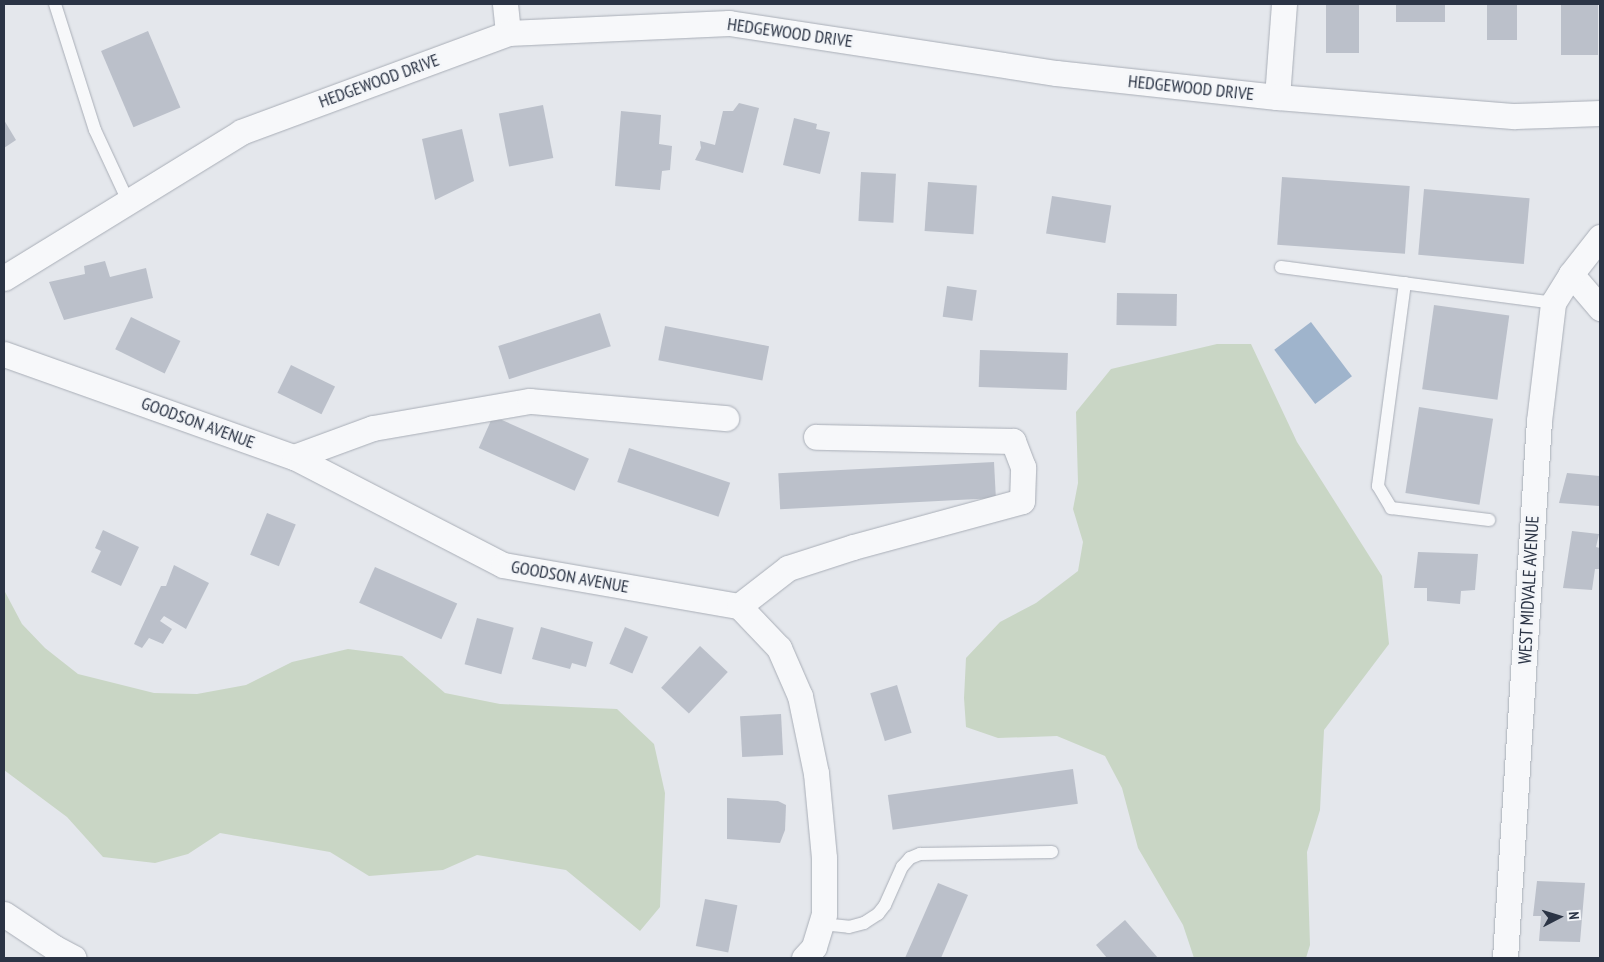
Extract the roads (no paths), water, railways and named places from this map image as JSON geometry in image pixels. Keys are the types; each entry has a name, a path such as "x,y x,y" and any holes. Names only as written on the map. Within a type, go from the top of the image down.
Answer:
{"street":[{"path":"505,4 508,34"},
{"path":"1277,97 1284,4"},
{"name":"HEDGEWOOD DRIVE","path":"4,278 241,132 508,34 730,23 1056,73 1277,97 1515,116 1600,112"},
{"name":"WEST MIDVALE AVENUE","path":"1505,958 1510,905 1539,421 1553,303 1571,274 1600,237"},
{"path":"1571,274 1600,308"},
{"name":"GOODSON AVENUE","path":"4,354 294,457 503,565 739,606"},
{"path":"294,457 373,428 530,401 726,418"},
{"path":"804,958 814,947 824,914 824,858 816,773 800,696 779,648 739,606 788,568 853,547 1022,501 1024,467 1014,441 816,437"},
{"path":"4,914 55,948 74,958"}],"lane":[{"path":"55,4 95,130 128,201"},
{"path":"1280,267 1553,303"},
{"path":"1405,283 1378,486 1391,508 1489,520"},
{"path":"822,924 849,927 864,923 878,914 885,905 902,867 910,858 920,854 1052,852"}],"water":[{"path":"1311,322 1352,376 1315,404 1274,350"}]}
